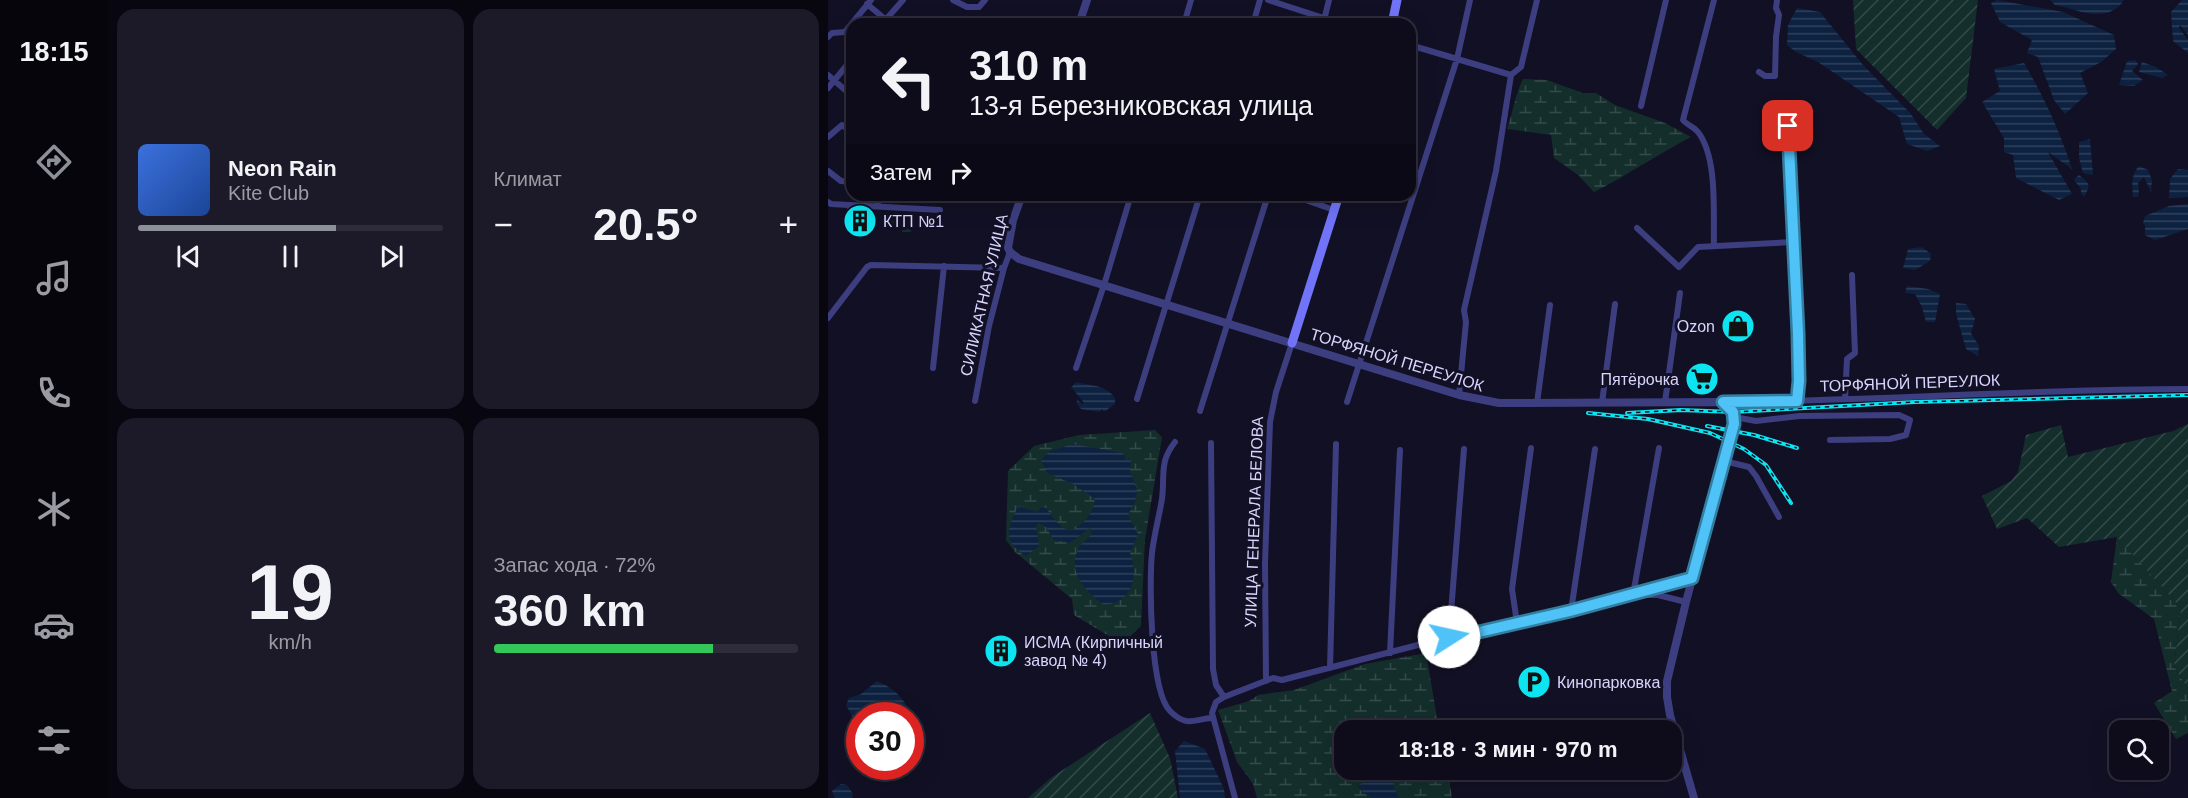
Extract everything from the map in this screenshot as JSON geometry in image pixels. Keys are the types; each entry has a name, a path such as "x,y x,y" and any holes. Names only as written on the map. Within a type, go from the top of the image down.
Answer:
{"main road":[{"path":"1393,18 1397,0"},
{"name":"УЛИЦА ГЕНЕРАЛА БЕЛОВА","path":"1292,343 1336,201"}],"street":[{"path":"889,18 903,0"},
{"path":"953,0 973,8 979,7 985,0"},
{"path":"1081,18 1087,0"},
{"path":"1186,18 1191,0"},
{"path":"1255,18 1260,0"},
{"path":"1268,0 1316,18"},
{"path":"1325,18 1329,0"},
{"path":"1416,185 1456,59 1470,0"},
{"path":"1459,395 1466,322 1464,310 1496,171 1511,75 1521,67 1537,0"},
{"path":"1641,106 1666,0"},
{"path":"1713,0 1684,121 1698,132 1711,164 1714,244"},
{"path":"1759,72 1765,76 1775,76 1779,15 1775,0"},
{"path":"856,18 869,2 883,18"},
{"path":"828,37 832,33 846,31"},
{"path":"1416,47 1511,75"},
{"path":"828,88 846,66"},
{"path":"828,75 846,91"},
{"path":"828,137 842,125 846,128"},
{"path":"1788,126 1798,333 1797,401"},
{"path":"828,171 842,182 846,182"},
{"path":"878,206 879,201"},
{"name":"СИЛИКАТНАЯ УЛИЦА","path":"975,401 989,326 1010,252 1009,235 1020,201"},
{"path":"1076,368 1129,201"},
{"path":"1137,399 1198,201"},
{"path":"1200,411 1266,201"},
{"path":"1308,201 1334,210"},
{"path":"1347,402 1411,201"},
{"path":"828,202 850,206 940,210"},
{"path":"850,206 852,230"},
{"path":"1637,228 1679,267 1698,247 1714,244 1793,242"},
{"name":"ТОРФЯНОЙ ПЕРЕУЛОК","path":"1010,252 1019,259 1359,365 1459,395 1499,403 1797,401 2041,391 2188,389"},
{"path":"828,318 867,267 871,265 1004,268"},
{"path":"933,368 944,266"},
{"path":"1845,399 1847,359 1856,353 1852,275"},
{"path":"1665,402 1680,293"},
{"path":"1537,404 1550,304"},
{"path":"1602,403 1616,304"},
{"name":"УЛИЦА ГЕНЕРАЛА БЕЛОВА","path":"1266,681 1265,563 1270,422 1276,392 1292,343"},
{"path":"1694,798 1667,697 1669,672 1734,417 1730,406 1723,402"},
{"path":"1734,417 1756,421 1799,416 1899,416 1910,420 1906,435 1890,439 1830,440"},
{"path":"1175,442 1167,453 1162,498 1152,551 1155,671 1161,696 1174,715 1190,722 1212,718"},
{"path":"1211,443 1213,669 1214,680 1224,697"},
{"path":"1330,668 1336,444"},
{"path":"1517,622 1512,589 1531,448"},
{"path":"1633,595 1659,448"},
{"path":"1449,637 1464,449"},
{"path":"1390,653 1400,450"},
{"path":"1570,611 1595,450"},
{"path":"1724,461 1749,467 1779,517"},
{"path":"1235,798 1212,718 1214,705 1224,697 1273,678 1282,680 1449,637 1570,611 1692,578"},
{"path":"1633,595 1665,596 1686,602"}],"green space":[{"path":"1853,0 1978,0 1966,98 1937,130 1856,49"},
{"path":"1523,79 1547,80 1583,93 1596,93 1615,105 1665,123 1691,137 1594,192 1578,175 1554,158 1551,135 1507,129"},
{"path":"889,220 912,222 911,232 902,232 902,227 889,226"},
{"path":"2188,424 2188,689 2174,666 2181,608 2117,537 2059,547 2027,518 1997,529 1982,496 2011,481 2018,472 2026,435 2061,425 2068,457 2173,431"},
{"path":"1155,430 1162,437 1145,540 1141,626 1122,644 1074,615 1072,599 1015,552 1006,540 1008,471 1034,446 1079,435"},
{"path":"2117,536 2181,608 2174,666 2188,689 2188,733 2176,739 2169,728 2169,720 2164,720 2154,703 2172,691 2154,619 2118,593 2111,582"},
{"path":"1426,653 1437,720 1334,720 1334,780 1449,780 1452,798 1257,798 1253,784 1237,762 1218,710 1249,701 1258,695 1294,690 1365,664"},
{"path":"1150,713 1170,758 1178,798 1028,798 1052,777"}],"water":[{"path":"1997,0 2063,12 2114,35 2116,49 2101,62 2080,73 2088,93 2065,114 2054,100 2038,57 2027,53 2032,40 2000,22 1991,3"},
{"path":"2050,0 2124,0 2117,8 2109,12 2092,14 2055,5"},
{"path":"2182,0 2188,0 2188,35 2180,25 2179,28 2188,40 2188,53 2173,41 2171,12"},
{"path":"1797,8 1820,12 1863,65 1911,114 1924,134 1940,146 1927,151 1907,144 1899,117 1818,62 1796,52 1787,45 1788,25"},
{"path":"2135,60 2138,64 2132,71 2143,80 2134,86 2119,85 2127,61"},
{"path":"2142,62 2168,75 2162,78 2139,72"},
{"path":"2024,63 2051,114 2072,169 2048,152 2072,194 2059,200 2016,178 2013,155 2004,152 2004,138 1982,102 2000,91 1994,69"},
{"path":"2090,139 2093,175 2083,173 2079,158 2079,142"},
{"path":"2139,166 2148,170 2152,180 2151,192 2144,177 2138,183 2138,197 2133,197 2133,176"},
{"path":"2178,169 2188,170 2188,197 2169,198 2170,179"},
{"path":"2079,175 2088,185 2084,197 2074,180"},
{"path":"2188,204 2188,229 2155,240 2145,235 2143,223 2145,216 2169,206"},
{"path":"1922,247 1931,254 1930,261 1915,270 1903,268 1908,249"},
{"path":"1907,286 1928,289 1940,294 1935,322 1926,322 1915,294 1905,293"},
{"path":"1956,303 1966,304 1975,319 1971,333 1979,346 1978,356 1966,349 1956,314"},
{"path":"1076,382 1107,390 1115,398 1115,404 1104,412 1102,409 1100,412 1081,409 1077,400 1084,403 1072,388 1070,389"},
{"path":"1073,444 1123,453 1126,459 1131,460 1130,472 1137,489 1135,502 1128,515 1138,534 1130,553 1134,571 1133,580 1127,594 1114,603 1104,605 1084,587 1076,572 1076,555 1080,546 1091,534 1090,528 1070,543 1054,540 1046,527 1039,523 1036,526 1039,546 1026,556 1013,545 1010,539 1010,528 1018,506 1037,512 1041,507 1046,508 1060,525 1071,531 1084,522 1090,514 1095,499 1073,484 1047,473 1041,460 1050,451"},
{"path":"877,681 894,691 904,702 847,702 849,698 861,694"},
{"path":"1184,741 1205,749 1224,789 1225,798 1180,798 1175,751"},
{"path":"1370,780 1394,780 1394,787 1399,798 1372,798 1359,789 1358,785"},
{"path":"841,784 847,785 853,794 852,798 835,798 832,791"}],"railway":[{"path":"1627,413 1681,410 1733,412 1915,402 2188,395"},
{"path":"1588,413 1648,419 1710,433 1744,449 1766,465 1791,503"},
{"path":"1707,426 1754,435 1797,448"}],"place":[{"name":"КТП №1","path":"860,221"},
{"name":"Ozon","path":"1738,326"},
{"name":"Пятёрочка","path":"1702,379"},
{"name":"ИСМА (Кирпичный завод № 4)","path":"1001,651"},
{"name":"Кинопарковка","path":"1534,682"}],"route":[{"path":"1449,637 1570,611 1692,578 1734,424 1733,412 1730,406 1723,402 1797,401 1798,333 1788,126"}]}
